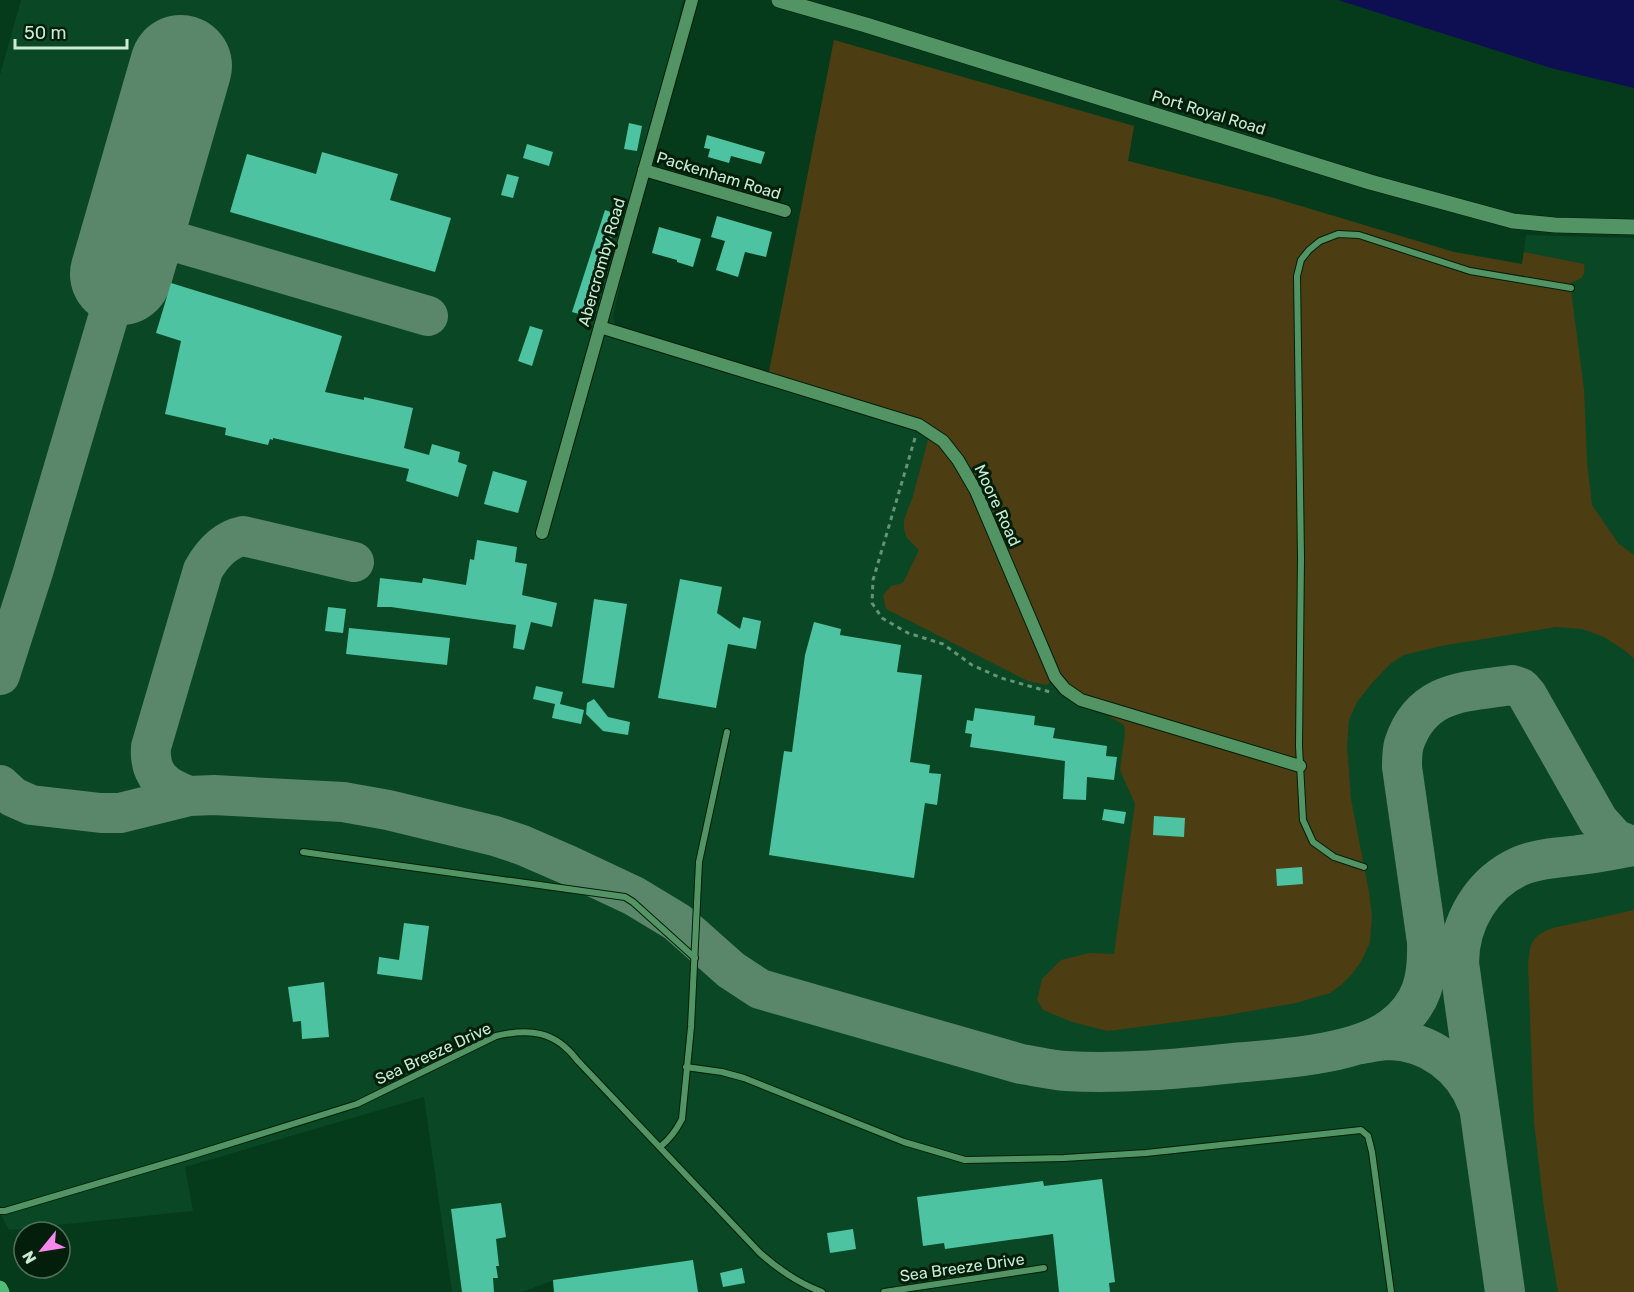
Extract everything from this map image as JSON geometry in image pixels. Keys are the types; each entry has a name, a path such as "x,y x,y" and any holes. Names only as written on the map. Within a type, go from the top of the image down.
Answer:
{"main road":[{"name":"Port Royal Road","path":"779,0 1370,182 1513,221 1555,225 1634,227"}],"street":[{"name":"Abercromby Road","path":"542,533 692,0"},
{"name":"Packenham Road","path":"644,170 785,211"},
{"name":"Moore Road","path":"600,327 919,425 943,441 958,460 976,491 1055,677 1065,689 1081,700 1300,766"}],"lane":[{"path":"1364,867 1334,857 1313,842 1303,820 1299,746 1301,558 1297,276 1300,260 1320,242 1338,234 1359,236 1470,271 1571,288"},
{"path":"660,1147 669,1139 682,1119 691,1027 699,862 727,732"},
{"path":"303,852 625,897 694,958"},
{"name":"Sea Breeze Drive","path":"2,1212 357,1104 496,1036 512,1032 540,1033 561,1043 760,1253 781,1272 822,1292"},
{"path":"686,1066 744,1078 904,1142 965,1160 1146,1153 1361,1130 1368,1136 1372,1152 1391,1292"},
{"name":"Sea Breeze Drive","path":"884,1292 1044,1268"}],"path":[{"path":"919,425 873,580 872,603 882,618 908,633 943,644 972,665 1001,678 1081,700"}],"shaded area":[{"path":"21,0 683,0 613,317 615,324 623,331 768,377 834,40 1134,126 1128,161 1274,198 1454,252 1522,264 1526,235 1634,238 1634,1292 554,1292 552,1281 522,1292 452,1292 424,1097 185,1167 193,1211 72,1223 72,1220 12,1220 12,1230 9,1230 0,1213 0,75"},
{"path":"1338,0 1634,0 1634,88 1551,68"},
{"path":"834,40 1134,126 1128,161 1274,198 1454,252 1522,264 1524,252 1584,264 1582,276 1570,283 1584,389 1587,462 1592,505 1618,543 1634,555 1634,659 1604,637 1582,629 1556,627 1441,646 1404,655 1390,664 1372,683 1357,702 1349,720 1347,746 1351,799 1372,916 1370,942 1362,960 1352,974 1330,993 1296,1003 1222,1016 1108,1031 1072,1022 1043,1010 1037,1000 1042,979 1061,960 1089,953 1114,954 1135,804 1120,770 1124,725 1081,700 1056,677 1047,685 1028,681 886,609 883,595 891,586 903,583 919,550 907,538 904,520 913,496 930,432 768,377"},
{"path":"1634,910 1634,1292 1558,1292 1544,1209 1534,1122 1528,965 1530,951 1536,937 1553,928"}],"building":[{"path":"629,123 642,126 637,151 624,149"},
{"path":"707,135 765,152 761,164 731,156 729,163 708,157 710,149 704,148"},
{"path":"527,144 553,152 549,166 523,158"},
{"path":"322,152 398,174 390,200 451,218 435,272 230,212 247,154 316,174"},
{"path":"507,174 519,177 513,198 501,195"},
{"path":"748,183 774,189 772,199 746,191"},
{"path":"605,210 619,215 586,316 572,312"},
{"path":"717,216 772,232 766,257 745,252 738,277 716,270 725,241 711,237"},
{"path":"659,227 701,239 693,267 652,253"},
{"path":"171,283 342,336 325,392 364,400 364,397 413,408 404,448 429,455 432,444 460,452 458,462 467,465 458,497 406,481 409,469 273,438 273,440 270,439 268,445 225,435 226,428 165,414 181,341 156,333"},
{"path":"530,326 543,330 532,366 518,361"},
{"path":"493,471 527,481 518,513 484,504"},
{"path":"477,540 517,547 515,562 527,564 522,595 557,603 552,627 531,622 524,650 513,648 516,625 377,607 380,578 422,583 423,578 466,585 470,559 474,560"},
{"path":"680,579 722,587 717,613 740,629 743,617 761,621 756,649 728,644 716,708 658,698"},
{"path":"594,599 627,604 614,688 582,683"},
{"path":"328,607 346,609 343,633 325,631"},
{"path":"814,622 841,629 840,635 901,645 897,672 922,675 910,762 930,765 929,773 941,774 937,805 925,803 914,878 769,855 784,751 792,752 805,655"},
{"path":"349,628 450,638 447,665 346,654"},
{"path":"536,686 563,692 560,704 584,710 581,724 552,718 555,704 533,699"},
{"path":"594,699 608,717 630,722 628,735 603,731 586,714 587,703"},
{"path":"975,708 1035,716 1034,725 1055,728 1053,738 1107,746 1106,756 1117,757 1114,780 1087,777 1086,800 1063,799 1065,761 970,747 972,734 965,733 967,720 973,721"},
{"path":"1104,809 1126,812 1124,824 1102,820"},
{"path":"1154,816 1185,818 1184,837 1153,835"},
{"path":"1302,867 1303,884 1277,886 1276,869"},
{"path":"404,923 429,926 422,980 377,974 379,957 399,960"},
{"path":"324,982 329,1037 302,1039 301,1021 293,1022 288,987"},
{"path":"1102,1179 1115,1282 1109,1283 1110,1292 1059,1292 1053,1234 945,1249 944,1243 923,1246 917,1197 1043,1181 1044,1186"},
{"path":"501,1203 506,1237 496,1239 499,1266 496,1266 498,1278 493,1278 494,1292 462,1292 451,1209"},
{"path":"853,1229 856,1249 830,1253 827,1233"},
{"path":"693,1260 698,1292 554,1292 553,1280"},
{"path":"742,1268 745,1283 723,1287 720,1273"}],"taxiway":[{"path":"0,675 33,572 121,274 140,252 164,243 183,244 428,316"},
{"path":"189,796 172,789 160,779 153,766 151,747 203,570 210,558 224,544 243,536 354,562"},
{"path":"0,785 13,797 31,805 101,813 120,813 189,796 214,795 343,802 388,810 495,836 522,845 634,896 677,922 731,970 760,989 1021,1064 1066,1071 1171,1069 1317,1054 1359,1044 1393,1027 1403,1018 1422,989 1427,955 1402,767 1403,750 1412,726 1422,713 1434,703 1447,697 1512,685 1521,688 1598,820 1615,839 1632,846"},
{"path":"1505,1292 1459,963 1463,933 1468,919 1484,893 1506,873 1527,863 1541,860 1634,846"},
{"path":"1361,1044 1382,1040 1404,1041 1431,1051 1454,1067 1471,1090 1477,1103"}],"runway":[{"path":"121,274 181,66"}]}
